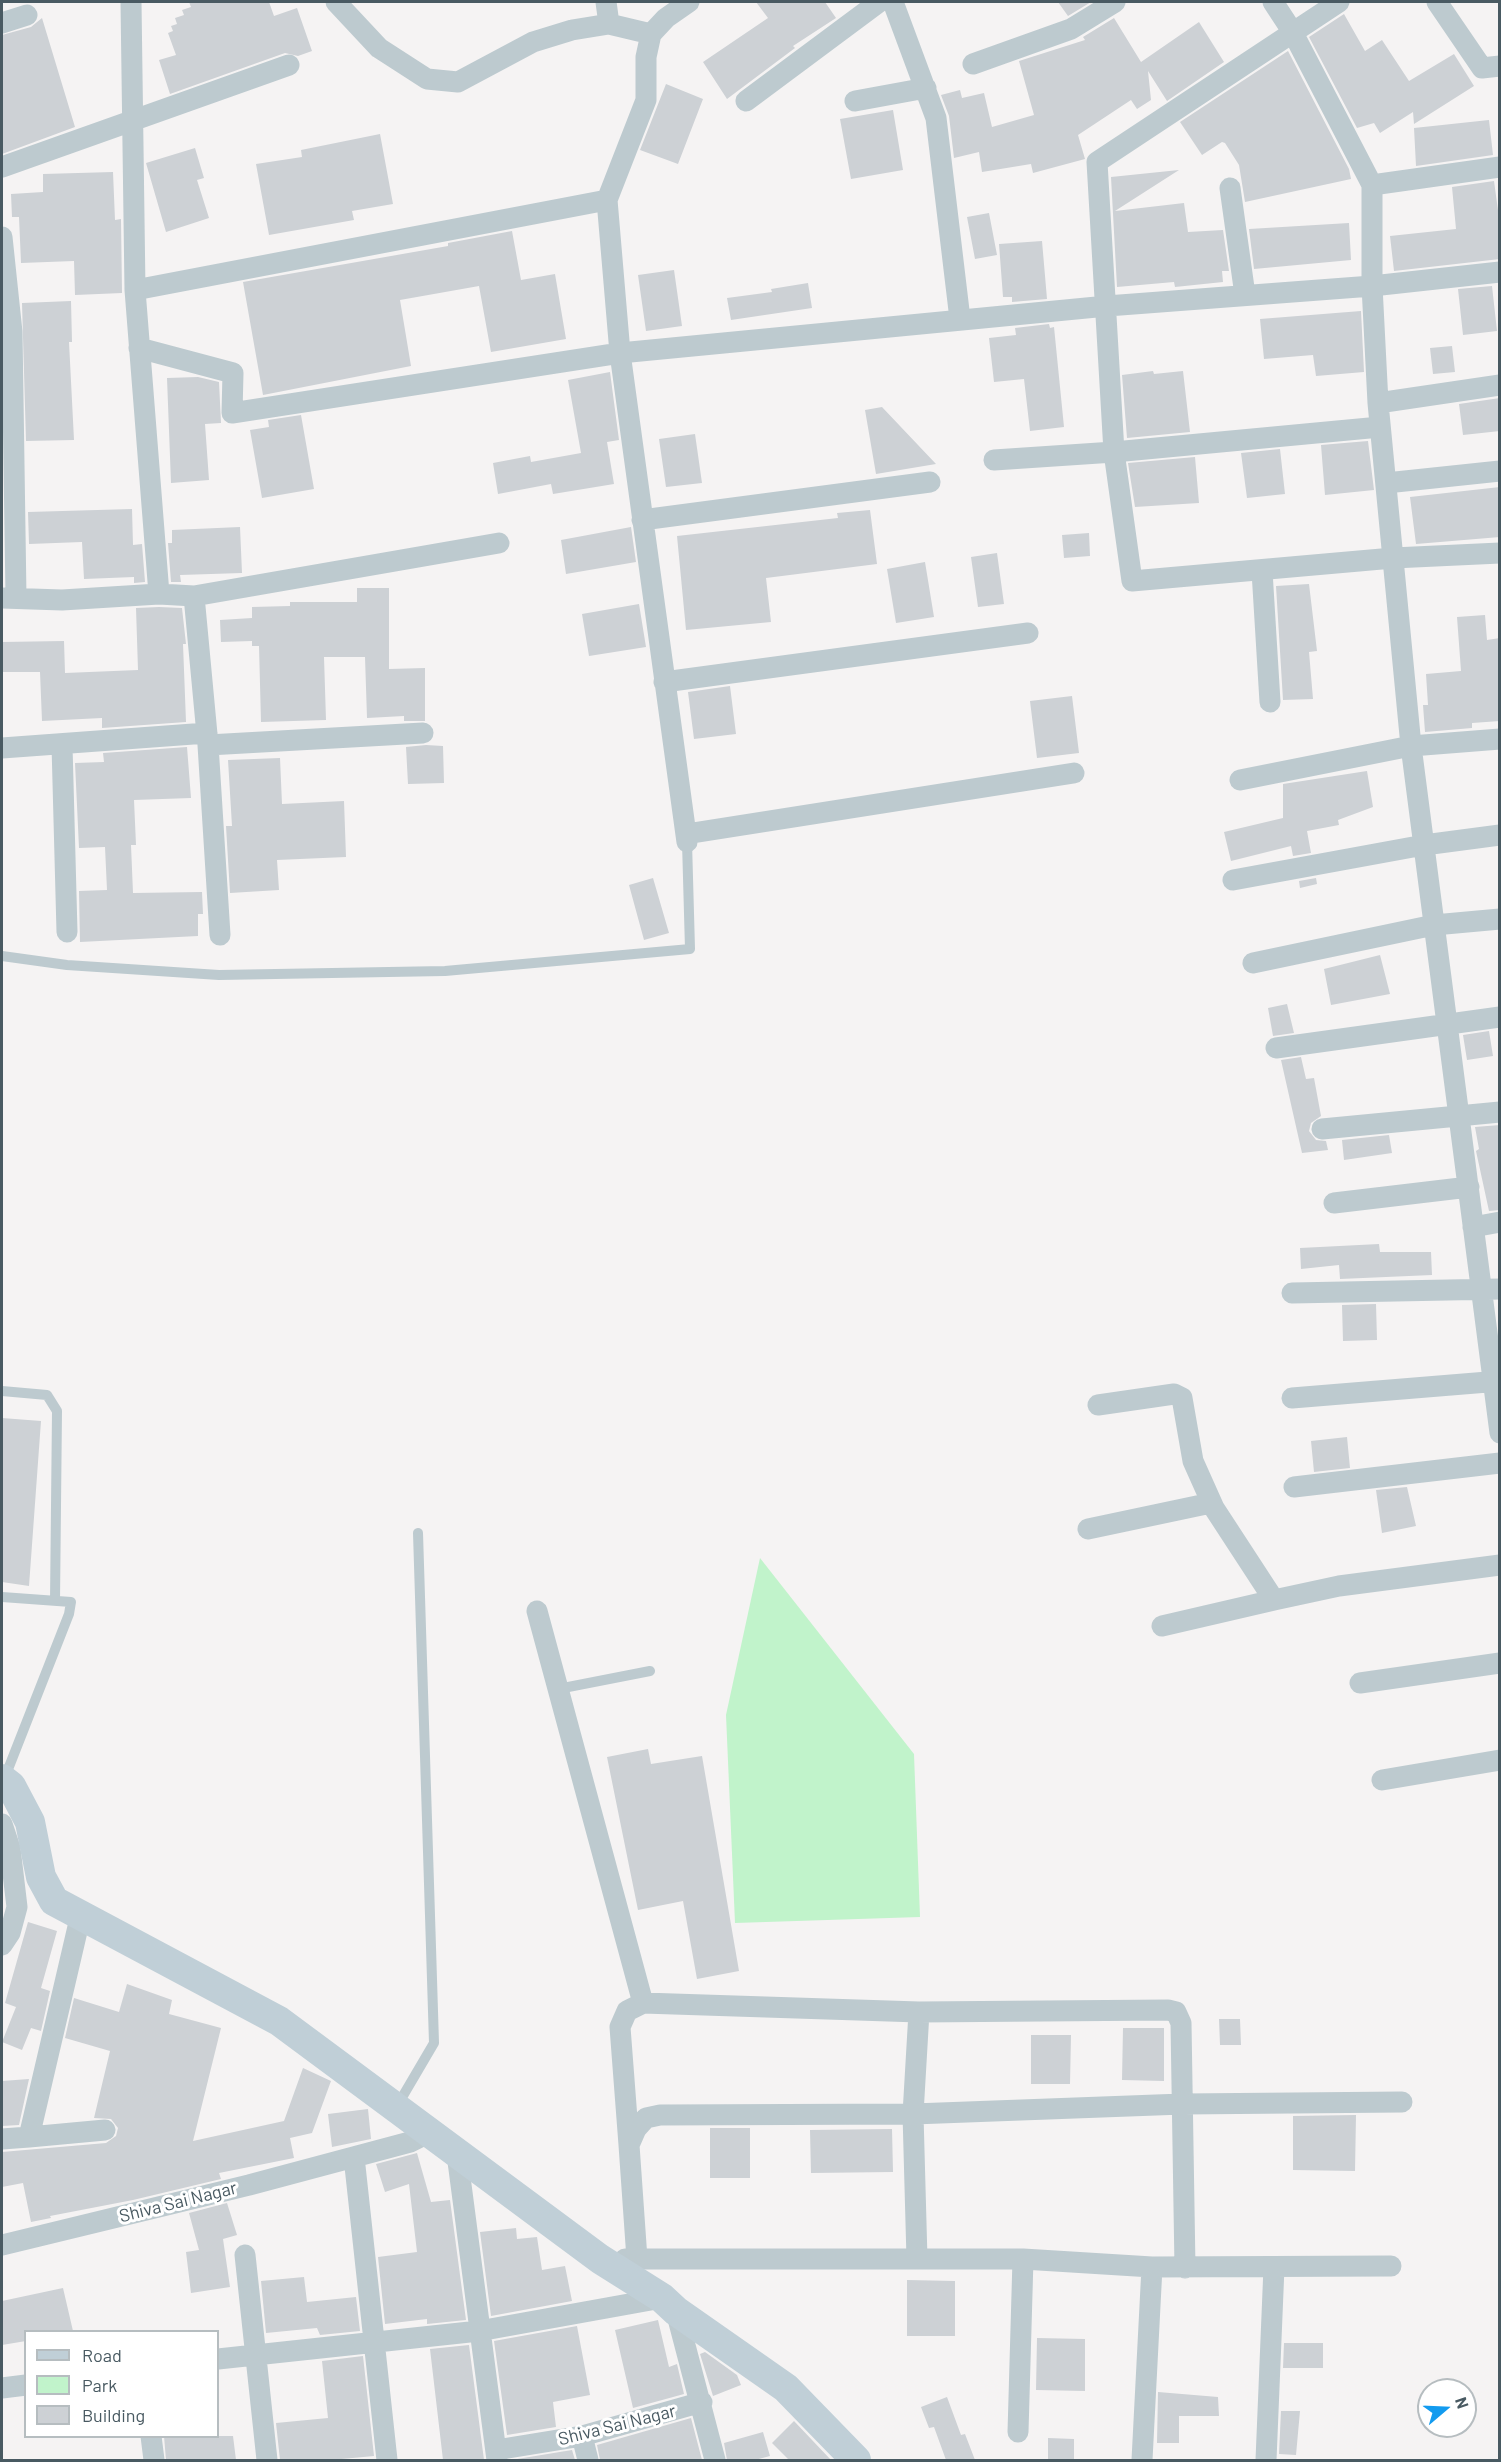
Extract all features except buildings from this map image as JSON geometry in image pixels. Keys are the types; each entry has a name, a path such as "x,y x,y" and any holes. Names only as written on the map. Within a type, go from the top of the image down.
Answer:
{"street":[{"path":"131,2 135,290 159,594"},
{"path":"336,2 379,48 427,79 458,82 533,42 572,30 609,24 651,34"},
{"path":"606,2 609,24"},
{"path":"689,2 666,18 651,34 646,57 646,100 609,196 620,354 686,838 1074,773"},
{"path":"746,101 879,2"},
{"path":"893,2 936,118 960,319"},
{"path":"973,64 1071,29 1115,2"},
{"path":"1273,2 1292,31 1372,185 1372,286 1378,403 1411,746 1473,1227 1490,1290 1500,1433"},
{"path":"1339,2 1097,162 1114,452 1132,581 1393,558 1500,553"},
{"path":"1437,2 1482,68 1500,66"},
{"path":"2,23 27,15"},
{"path":"2,167 289,65"},
{"path":"855,101 926,88"},
{"path":"1372,185 1500,167"},
{"path":"1230,188 1245,295"},
{"path":"135,290 609,196"},
{"path":"2,237 12,332 9,598 62,600 159,594 194,596 499,543"},
{"path":"139,348 233,373 232,413 620,354 960,319 1372,286 1500,272"},
{"path":"1378,403 1500,385"},
{"path":"994,460 1114,452 1380,427"},
{"path":"1386,483 1500,471"},
{"path":"642,520 930,482"},
{"path":"1262,571 1270,702"},
{"path":"194,596 207,739 220,935"},
{"path":"664,682 1028,633"},
{"path":"2,748 423,733"},
{"path":"1240,780 1411,746 1500,740"},
{"path":"62,746 67,932"},
{"path":"1233,880 1424,845 1500,835"},
{"path":"1253,963 1434,925 1500,919"},
{"path":"1276,1048 1448,1022 1500,1017"},
{"path":"1322,1129 1460,1118 1500,1112"},
{"path":"1334,1203 1469,1187"},
{"path":"1473,1227 1500,1222"},
{"path":"1292,1293 1490,1290"},
{"path":"1292,1398 1496,1381"},
{"path":"1098,1406 1174,1394 1182,1398 1194,1461 1211,1503 1277,1600"},
{"path":"1294,1487 1500,1463"},
{"path":"1089,1529 1211,1503"},
{"path":"1162,1626 1339,1586 1500,1565"},
{"path":"537,1611 643,2003"},
{"path":"1360,1683 1500,1663"},
{"path":"1382,1780 1500,1760"},
{"path":"3,1780 11,1786 30,1822 41,1877 54,1900 279,2021 600,2259 786,2388 856,2460"},
{"path":"2,1824 10,1848 17,1907 10,1933 2,1945"},
{"path":"29,2137 81,1914"},
{"path":"637,2259 620,2027 627,2011 643,2003 919,2012 1176,2012 1181,2023 1185,2268"},
{"path":"916,2259 913,2114 919,2012"},
{"path":"629,2145 636,2129 646,2118 660,2115 913,2114 1183,2104 1402,2102"},
{"path":"2,2139 105,2130"},
{"name":"Shiva Sai Nagar","path":"2,2245 354,2157 410,2142 428,2133"},
{"name":"Shiva Sai Nagar","path":"457,2154 497,2455 582,2436 702,2402"},
{"path":"354,2157 387,2460"},
{"path":"245,2255 267,2460"},
{"path":"600,2259 1023,2259 1185,2268 1391,2266"},
{"path":"1018,2432 1023,2259"},
{"path":"1142,2460 1152,2267"},
{"path":"1266,2460 1274,2267"},
{"path":"219,2359 255,2353 479,2331 669,2305"},
{"path":"669,2305 702,2402 715,2460"},
{"path":"2,2388 24,2385"},
{"path":"582,2436 588,2460"},
{"path":"151,2438 154,2460"}],"lane":[{"path":"2,956 73,965 219,975 446,971 690,949 686,838"},
{"path":"2,1391 47,1395 57,1411 55,1601"},
{"path":"396,2109 434,2043 418,1533"},
{"path":"2,1598 71,1602 69,1614 3,1780"},
{"path":"558,1689 650,1671"}],"green space":[{"path":"760,1558 914,1754 920,1917 735,1923 726,1715"}]}
